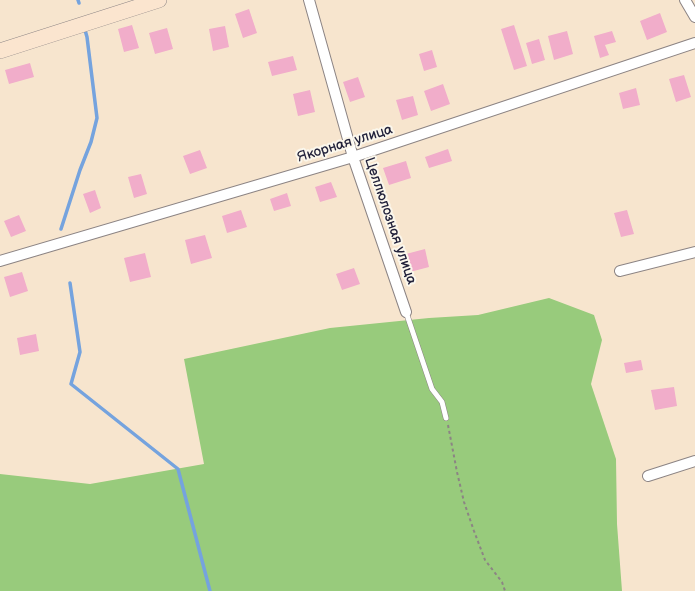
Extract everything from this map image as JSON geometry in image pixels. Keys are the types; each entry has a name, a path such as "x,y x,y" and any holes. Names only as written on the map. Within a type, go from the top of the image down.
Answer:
{"street":[{"path":"0,51 159,0"},
{"name":"Целлюлозная улица","path":"309,0 353,157 406,312"},
{"path":"685,0 695,17"},
{"name":"Якорная улица","path":"0,261 353,157 695,43"},
{"path":"620,271 695,252"},
{"path":"648,476 695,461"}],"lane":[{"path":"406,312 432,389 442,402 446,418"}],"path":[{"path":"446,418 456,472 464,502 485,560 502,582 505,591"}],"green space":[{"path":"549,298 594,315 602,340 591,384 616,459 617,524 622,591 0,591 0,474 90,484 204,464 184,359 330,328 429,318 478,315"}],"building":[{"path":"249,9 257,33 243,38 235,14"},
{"path":"660,13 667,32 647,40 640,21"},
{"path":"132,25 139,48 124,52 118,29"},
{"path":"514,25 527,66 514,70 501,29"},
{"path":"225,26 229,47 213,51 209,29"},
{"path":"167,28 173,49 155,54 149,33"},
{"path":"567,31 573,54 554,60 548,36"},
{"path":"612,31 616,42 605,45 609,55 600,58 594,36"},
{"path":"539,39 545,60 532,64 526,43"},
{"path":"432,50 437,67 424,71 419,54"},
{"path":"293,56 297,70 272,76 268,62"},
{"path":"30,63 34,77 9,84 5,70"},
{"path":"684,75 691,97 676,102 669,79"},
{"path":"358,77 365,97 350,102 343,82"},
{"path":"443,84 450,104 431,111 424,91"},
{"path":"636,88 640,105 623,109 619,93"},
{"path":"310,90 315,112 298,116 293,94"},
{"path":"413,96 418,115 402,120 396,100"},
{"path":"448,149 452,161 429,168 425,157"},
{"path":"200,150 207,168 190,174 183,156"},
{"path":"406,161 411,178 389,185 383,168"},
{"path":"141,174 147,194 134,198 128,177"},
{"path":"331,182 337,197 320,202 315,187"},
{"path":"95,190 101,208 90,213 83,194"},
{"path":"287,193 291,206 274,211 270,199"},
{"path":"241,210 247,227 227,233 222,216"},
{"path":"627,210 634,234 621,237 614,213"},
{"path":"19,215 26,231 11,237 4,221"},
{"path":"205,235 212,258 191,264 185,240"},
{"path":"425,249 429,267 410,272 406,254"},
{"path":"145,253 151,277 130,282 124,258"},
{"path":"354,268 360,284 342,290 336,274"},
{"path":"22,272 28,291 10,297 4,277"},
{"path":"36,334 39,351 20,355 17,338"},
{"path":"641,360 643,370 626,373 624,363"},
{"path":"674,387 677,406 655,410 651,390"}],"waterway":[{"path":"61,229 80,170 91,142 97,118 85,30"},
{"path":"70,283 80,352 71,384 178,469 210,591"}]}
